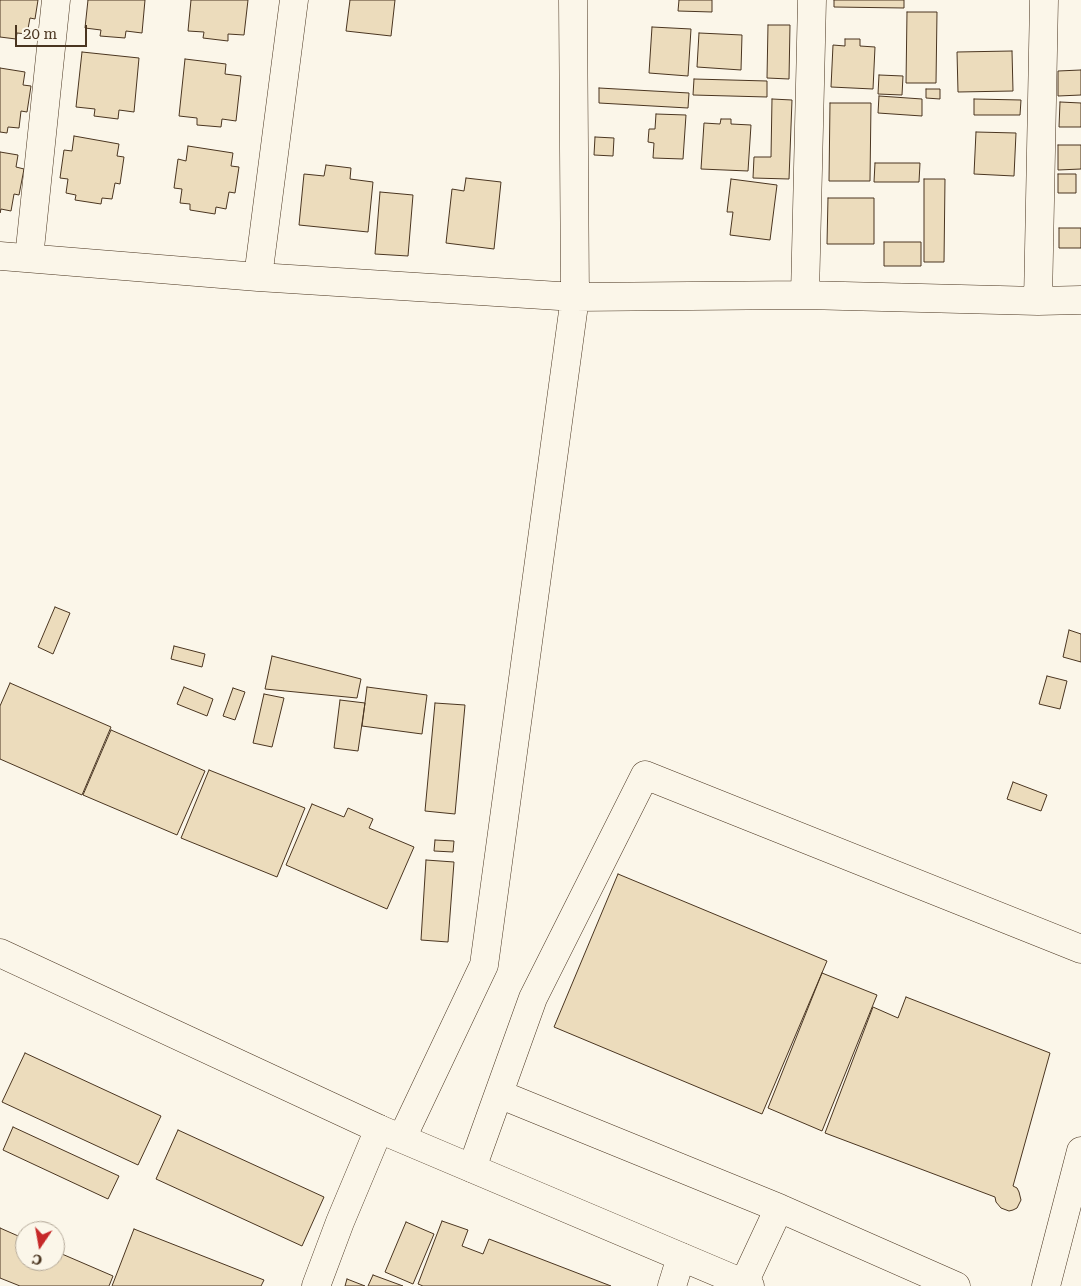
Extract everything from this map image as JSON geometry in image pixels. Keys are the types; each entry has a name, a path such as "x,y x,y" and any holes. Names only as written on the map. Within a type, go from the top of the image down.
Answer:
{"street":[{"path":"29,258 56,0"},
{"path":"258,277 294,0"},
{"path":"316,1286 340,1222 484,965 575,297 573,0"},
{"path":"805,296 812,0"},
{"path":"1038,301 1044,0"},
{"path":"0,256 258,277 575,297 805,296 1038,301 1081,300"},
{"path":"472,1168 533,998 645,776 1081,949"},
{"path":"0,953 391,1133 747,1285 780,1208"},
{"path":"499,1094 780,1208 956,1286"},
{"path":"1046,1286 1081,1151"},
{"path":"672,1286 681,1257"}],"building":[{"path":"0,0 38,0 35,19 30,18 27,34 17,33 16,39 0,37"},
{"path":"88,0 145,0 142,33 126,31 125,38 100,36 101,30 85,28"},
{"path":"191,0 248,0 244,35 228,34 228,41 203,38 204,32 188,31"},
{"path":"350,0 395,0 391,36 346,31"},
{"path":"679,0 712,0 712,12 678,11"},
{"path":"834,0 904,0 904,8 834,7"},
{"path":"907,12 937,12 936,83 906,83"},
{"path":"768,25 790,25 789,79 767,78"},
{"path":"652,27 691,29 688,76 649,73"},
{"path":"699,33 742,35 741,70 697,67"},
{"path":"845,39 860,39 860,46 875,47 873,89 831,87 833,45 845,46"},
{"path":"1012,51 1013,91 958,92 957,52"},
{"path":"82,52 139,58 134,112 119,110 118,119 94,116 95,109 76,107"},
{"path":"185,59 226,64 225,74 241,76 236,121 222,119 221,127 197,125 197,118 179,116"},
{"path":"0,68 25,72 23,85 31,86 27,112 21,111 19,128 8,127 7,133 0,132"},
{"path":"1081,70 1081,95 1058,96 1058,71"},
{"path":"879,75 903,76 902,95 878,94"},
{"path":"694,79 767,81 767,97 693,95"},
{"path":"599,88 689,93 688,108 599,103"},
{"path":"926,89 940,89 940,99 926,98"},
{"path":"879,96 922,99 922,116 878,113"},
{"path":"772,99 792,100 789,179 753,178 754,157 771,157"},
{"path":"974,99 1021,100 1020,115 974,115"},
{"path":"1060,102 1081,103 1081,127 1059,127"},
{"path":"830,103 871,103 870,181 829,181"},
{"path":"656,114 686,115 683,159 653,158 654,143 648,142 649,129 655,129"},
{"path":"721,119 731,119 731,124 751,125 748,171 701,169 704,123 720,124"},
{"path":"976,132 1016,133 1014,176 974,174"},
{"path":"74,136 119,144 117,156 124,157 120,184 115,183 112,199 102,198 101,204 75,200 76,195 66,193 68,179 60,178 64,150 72,151"},
{"path":"595,137 614,138 613,156 594,155"},
{"path":"1058,145 1081,145 1081,169 1058,170"},
{"path":"188,146 233,153 231,166 239,167 235,193 229,192 226,209 216,207 215,214 190,210 190,204 180,203 182,189 174,188 178,159 186,161"},
{"path":"0,152 18,155 16,167 24,169 19,195 14,194 11,211 1,209 0,213"},
{"path":"875,163 920,163 919,182 874,182"},
{"path":"326,165 351,168 350,179 373,182 368,232 299,225 304,174 324,176"},
{"path":"1058,174 1076,174 1076,193 1058,193"},
{"path":"466,178 501,182 494,249 446,243 452,189 464,191"},
{"path":"731,179 777,185 770,240 730,235 733,212 727,212"},
{"path":"924,179 945,179 944,262 924,262"},
{"path":"380,192 413,195 408,256 375,254"},
{"path":"828,198 874,198 874,244 827,244"},
{"path":"1059,228 1081,228 1081,248 1059,248"},
{"path":"884,242 921,242 921,266 884,266"},
{"path":"55,607 70,613 53,654 38,647"},
{"path":"1069,630 1081,634 1081,662 1063,657"},
{"path":"174,646 205,654 202,667 171,659"},
{"path":"272,656 361,679 357,698 265,689"},
{"path":"1047,676 1067,681 1060,709 1039,704"},
{"path":"10,683 111,727 82,795 0,759 0,706"},
{"path":"184,687 213,699 207,716 177,704"},
{"path":"367,687 427,695 422,734 362,726"},
{"path":"233,688 245,692 235,720 223,716"},
{"path":"264,694 284,698 272,747 253,743"},
{"path":"340,700 365,703 358,751 334,748"},
{"path":"435,703 465,705 455,814 425,811"},
{"path":"111,730 205,771 177,835 83,795"},
{"path":"209,770 305,808 277,877 181,838"},
{"path":"1013,782 1047,795 1041,811 1007,799"},
{"path":"312,804 344,817 348,808 373,819 369,828 414,847 387,909 286,865"},
{"path":"435,840 454,841 453,852 434,851"},
{"path":"426,860 454,862 448,942 421,940"},
{"path":"618,874 827,961 762,1114 554,1027"},
{"path":"822,973 877,995 822,1131 768,1108"},
{"path":"906,997 1050,1053 1013,1186 1017,1188 1021,1200 1017,1208 1009,1211 1001,1208 996,1202 995,1197 825,1133 873,1007 898,1018"},
{"path":"25,1053 161,1116 138,1165 2,1102"},
{"path":"13,1127 119,1176 108,1199 3,1150"},
{"path":"178,1130 324,1197 302,1246 156,1179"},
{"path":"442,1221 468,1230 462,1246 483,1254 489,1239 611,1286 423,1286 418,1284"},
{"path":"406,1222 434,1234 413,1284 385,1272"},
{"path":"0,1228 15,1235 15,1271 65,1271 65,1255 113,1276 109,1286 20,1286 0,1278"},
{"path":"134,1229 264,1280 261,1286 112,1286"},
{"path":"373,1275 403,1286 368,1286"},
{"path":"347,1279 365,1286 345,1286"}]}
